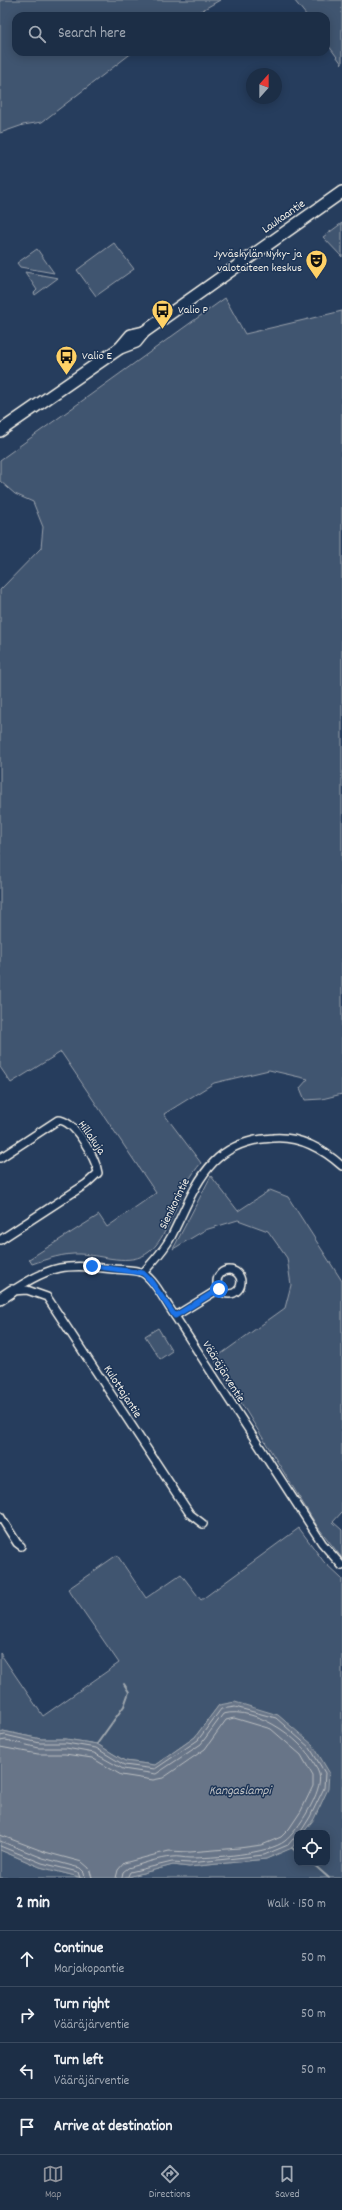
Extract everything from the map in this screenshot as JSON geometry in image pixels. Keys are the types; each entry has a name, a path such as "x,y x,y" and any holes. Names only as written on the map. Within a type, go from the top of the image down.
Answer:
{"main road":[{"name":"Laukaantie","path":"0,431 120,348 136,342 144,332 342,192"},
{"path":"0,1299 12,1291"}],"street":[{"name":"Hillakuja","path":"0,1158 58,1120 64,1120 76,1131 97,1164 98,1174 86,1184 0,1240"},
{"name":"Sienikorintie","path":"143,1273 161,1254 191,1192 202,1175 214,1161 228,1151 252,1141 279,1138 302,1142 319,1148 342,1166"},
{"path":"12,1291 43,1272 64,1266 83,1266 143,1273"},
{"name":"Vääräjärventie","path":"143,1273 150,1280 175,1316 319,1539 342,1566"},
{"path":"175,1316 219,1289"},
{"name":"Kulottajantie","path":"12,1291 27,1290 47,1297 190,1514 203,1524"},
{"path":"0,1516 21,1546"}],"shaded area":[{"path":"0,0 220,0 199,12 12,12 12,56 128,56 42,122 23,125 0,133"},
{"path":"294,0 342,0 342,64 330,48 330,12 304,12"},
{"path":"342,223 342,257 323,237"},
{"path":"114,243 134,269 96,296 77,270"},
{"path":"37,249 54,273 20,267 17,263"},
{"path":"25,272 58,278 35,295 34,293 37,290"},
{"path":"225,298 245,334 342,311 342,1094 322,1099 305,1100 300,1088 308,1079 269,1070 214,1083 164,1114 201,1163 187,1183 161,1239 149,1252 133,1259 116,1259 80,1254 68,1254 32,1264 29,1259 99,1215 107,1227 156,1193 61,1052 11,1083 0,1067 0,590 41,548 43,527 33,502 15,494 0,481 0,460"},
{"path":"211,1176 238,1211 270,1190 288,1197 342,1281 342,1512 333,1522 342,1530 342,1558 317,1526 214,1359 285,1308 291,1285 287,1258 268,1231 238,1220 205,1230 173,1249"},
{"path":"158,1328 172,1351 160,1359 145,1336"},
{"path":"299,1528 324,1562 342,1579 342,1878 124,1878 173,1865 189,1867 266,1859 291,1848 294,1844 294,1866 330,1866 330,1830 305,1830 313,1819 324,1797 329,1772 219,1705 195,1737 155,1765 125,1761 97,1744 66,1739 41,1739 3,1731 0,1733 0,1653 43,1716 119,1663 68,1589 117,1555 146,1598 181,1574 201,1600"},
{"path":"0,1850 40,1867 83,1878 0,1878"}],"water":[{"name":"Kangaslampi","path":"235,1702 278,1715 313,1745 329,1772 328,1789 314,1819 305,1830 294,1830 294,1845 292,1848 266,1859 189,1867 173,1865 124,1878 83,1878 40,1867 0,1850 0,1733 3,1731 41,1739 66,1739 97,1744 125,1761 155,1765 195,1737 219,1705"}],"waterway":[{"path":"97,1744 124,1706 129,1692 124,1684"},
{"path":"315,1866 329,1878"}],"place":[{"name":"Jyväskylän Nyky- ja valotaiteen keskus","path":"317,280"},
{"name":"Valio P","path":"163,330"},
{"name":"Valio E","path":"67,376"}],"route":[{"path":"92,1266 143,1273 150,1280 175,1316 219,1289"}]}
